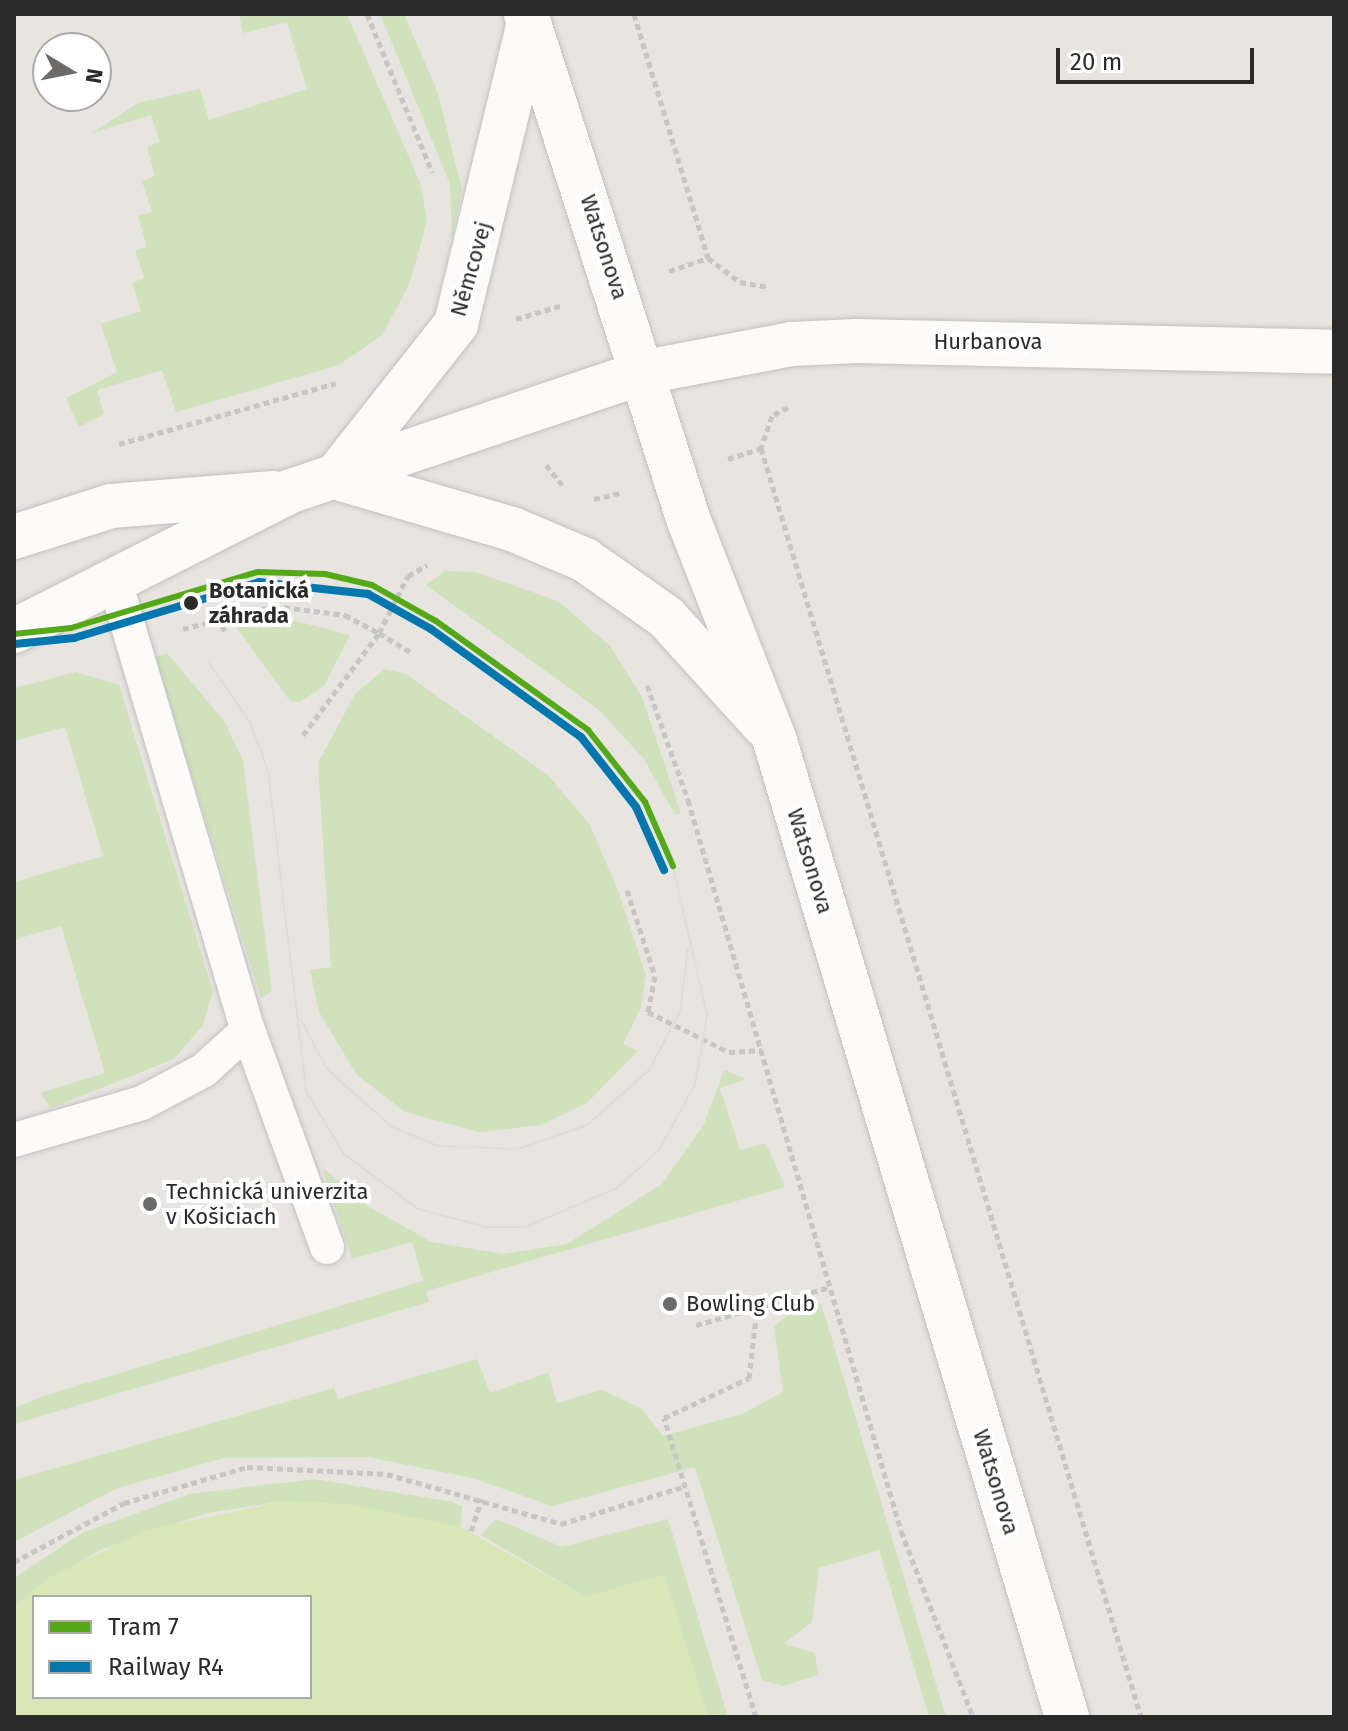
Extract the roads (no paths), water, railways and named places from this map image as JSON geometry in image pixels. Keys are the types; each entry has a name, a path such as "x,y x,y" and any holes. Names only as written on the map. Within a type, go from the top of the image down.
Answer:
{"street":[{"name":"Watsonova","path":"528,19 645,372 689,521 774,738 1067,1717"},
{"name":"Němcovej","path":"334,477 456,324 528,19"},
{"name":"Hurbanova","path":"645,372 792,344 1102,343 1334,352"},
{"path":"14,631 291,491 645,372"},
{"path":"334,477 512,529 585,560 714,662 774,738"},
{"path":"14,537 111,506 291,491"}],"lane":[{"path":"115,582 248,1030 327,1247"},
{"path":"14,1140 142,1103 204,1070 248,1030"}],"tram line":[{"name":"7","path":"14,634 71,628 258,572 325,574 372,585 436,621 588,730 645,802 673,866"},
{"path":"209,663 250,722 268,771 306,1091 344,1154 418,1209 486,1227 525,1227 617,1188 659,1150 695,1084 707,1015 673,866"},
{"path":"300,1018 327,1069 391,1126 438,1146 518,1149 587,1125 649,1070 680,1012 688,948"}],"rail line":[{"name":"R4","path":"15,644 74,638 259,582 368,594 431,629 581,737 636,807 664,870"}],"place":[{"name":"Botanická záhrada","path":"191,603"},
{"name":"Technická univerzita v Košiciach","path":"150,1204"},
{"name":"Bowling Club","path":"670,1304"}]}
